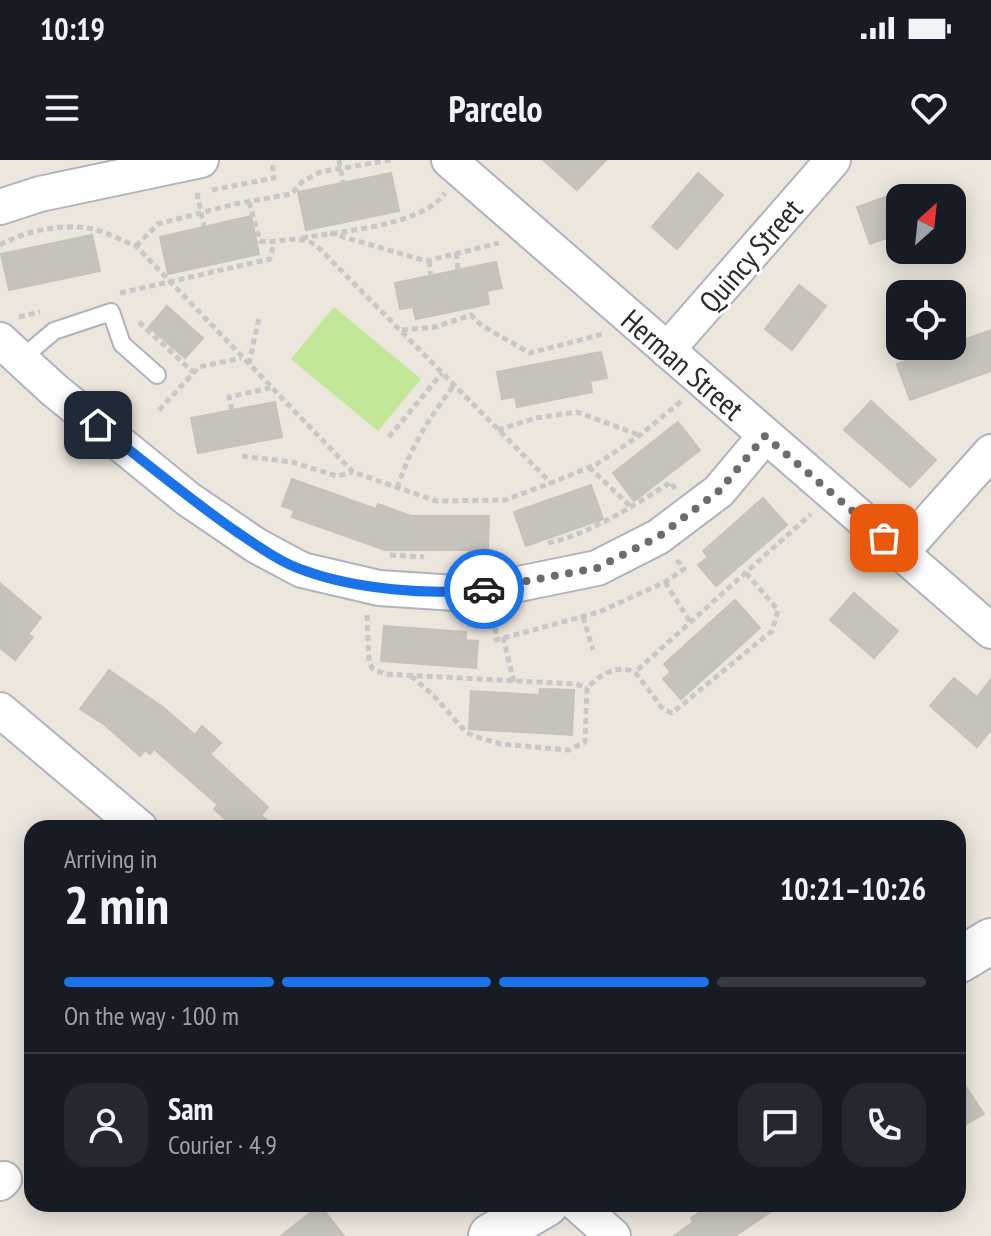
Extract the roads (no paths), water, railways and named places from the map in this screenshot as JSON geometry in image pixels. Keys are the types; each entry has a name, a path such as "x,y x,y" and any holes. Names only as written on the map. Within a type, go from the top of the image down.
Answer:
{"main road":[{"path":"966,956 991,941"},
{"path":"491,1236 532,1212"}],"street":[{"name":"Quincy Street","path":"667,350 833,160"},
{"name":"Herman Street","path":"448,174 667,350 991,631"},
{"path":"0,207 40,194 199,176"},
{"path":"10,340 53,389 188,499 257,546 302,570 379,588 455,593 597,568 658,537 719,491 765,436"},
{"path":"901,553 991,452"},
{"path":"0,710 131,820"},
{"path":"586,1212 613,1236"}],"lane":[{"path":"10,340 54,331 111,312 122,344 157,375"}]}
